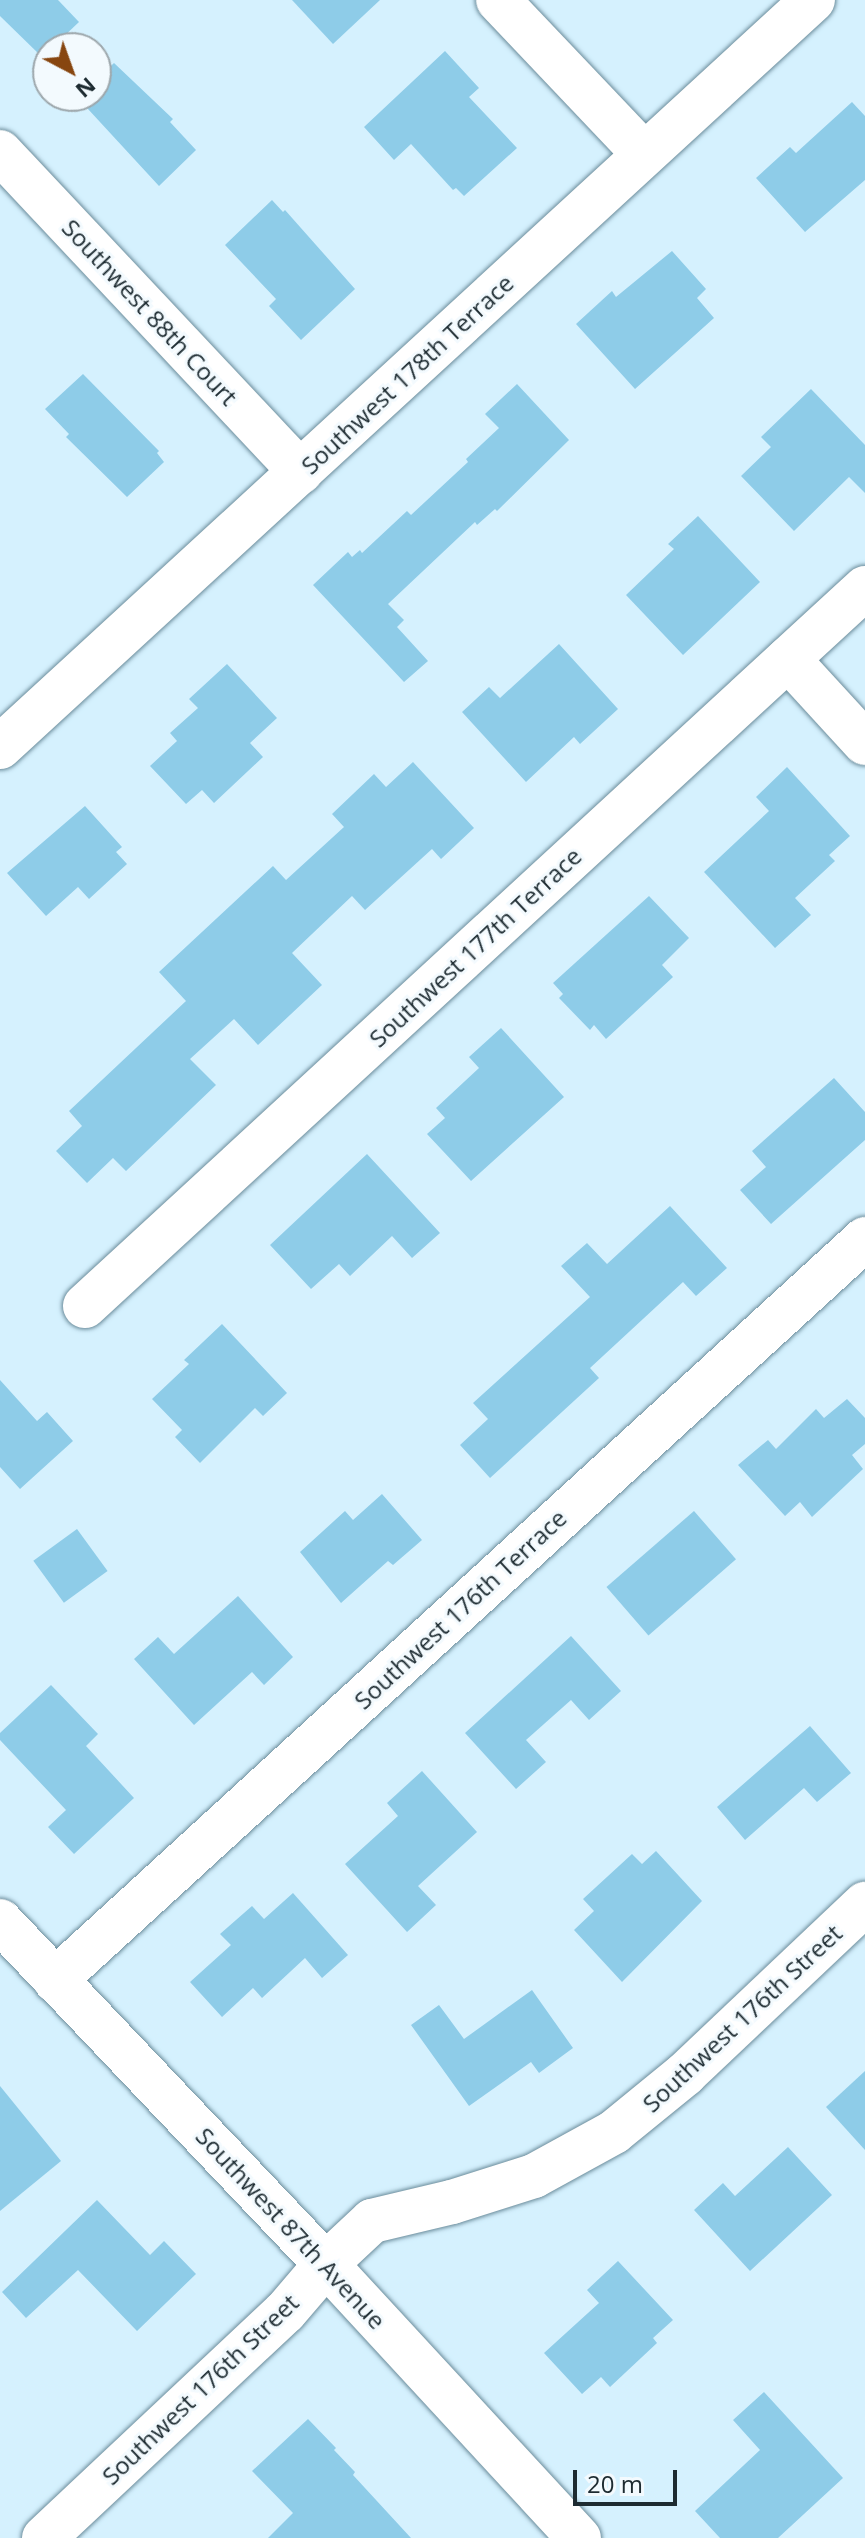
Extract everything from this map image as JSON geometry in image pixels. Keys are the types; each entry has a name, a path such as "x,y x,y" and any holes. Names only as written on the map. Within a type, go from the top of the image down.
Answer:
{"street":[{"path":"498,0 644,154"},
{"name":"Southwest 178th Terrace","path":"0,747 813,0"},
{"name":"Southwest 88th Court","path":"0,152 300,472"},
{"name":"Southwest 177th Terrace","path":"85,1306 865,588"},
{"path":"788,659 865,743"},
{"name":"Southwest 176th Terrace","path":"55,1980 865,1239"},
{"name":"Southwest 176th Street","path":"44,2538 285,2312 326,2264 372,2221 452,2202 534,2176 614,2132 685,2074 865,1904"},
{"name":"Southwest 87th Avenue","path":"0,1921 326,2264 579,2538"}],"building":[{"path":"0,0 58,0 79,22 68,32 32,32 32,47 0,16"},
{"path":"292,0 380,0 333,44"},
{"path":"445,51 479,88 469,97 517,148 464,196 456,188 453,190 411,144 394,160 364,127"},
{"path":"114,63 173,119 170,122 196,150 159,186 91,112 112,112"},
{"path":"852,102 865,116 865,180 805,232 756,178 790,147 796,153"},
{"path":"272,200 283,212 285,210 355,289 301,340 269,306 276,299 225,245"},
{"path":"672,251 706,289 697,298 714,318 635,389 576,324 612,291 616,297"},
{"path":"83,374 159,451 157,453 164,462 127,497 66,437 69,434 45,409"},
{"path":"517,384 569,440 497,511 495,509 477,525 475,522 388,604 404,620 397,627 428,661 404,682 313,585 348,552 352,557 360,550 362,553 407,511 411,515 468,462 466,459 499,428 485,414"},
{"path":"811,389 865,445 865,493 849,477 794,531 741,476 771,447 761,437"},
{"path":"698,516 760,582 683,655 626,595 674,549 668,544"},
{"path":"559,644 618,709 580,744 574,737 526,782 462,712 489,687 500,698"},
{"path":"227,664 277,718 250,743 263,757 214,803 202,790 186,804 150,766 177,741 170,733 198,708 189,699"},
{"path":"413,762 474,828 441,859 432,849 365,910 352,896 292,953 322,985 258,1045 234,1019 190,1059 216,1085 126,1171 113,1158 87,1183 56,1151 82,1126 69,1111 186,1001 159,972 273,866 286,880 344,827 332,814 374,774 386,787"},
{"path":"787,767 850,836 829,855 835,861 795,898 811,915 775,948 704,872 769,811 756,797"},
{"path":"85,806 122,847 116,852 127,864 89,899 78,887 46,916 7,873"},
{"path":"649,896 689,938 662,965 673,977 606,1039 594,1025 590,1030 559,998 563,994 553,983"},
{"path":"501,1028 564,1097 471,1181 427,1134 445,1118 436,1108 479,1068 469,1057"},
{"path":"834,1078 865,1112 865,1140 771,1224 740,1190 766,1167 752,1151"},
{"path":"367,1154 440,1233 412,1258 392,1236 350,1276 339,1264 311,1289 270,1245"},
{"path":"670,1206 727,1268 696,1296 683,1282 590,1368 599,1378 490,1478 460,1445 488,1419 473,1403 590,1297 561,1266 587,1243 607,1264"},
{"path":"222,1324 287,1393 263,1416 255,1408 200,1463 175,1437 182,1430 152,1399 189,1364 184,1360"},
{"path":"0,1380 37,1421 47,1412 73,1441 20,1489 0,1467"},
{"path":"847,1399 865,1418 865,1444 852,1455 863,1469 812,1517 800,1502 785,1516 738,1465 768,1440 776,1449 816,1409 824,1418"},
{"path":"382,1494 422,1540 393,1565 388,1561 341,1603 300,1552 345,1511 353,1520"},
{"path":"694,1511 736,1559 648,1635 606,1587"},
{"path":"77,1529 108,1571 64,1603 33,1561"},
{"path":"238,1596 293,1657 264,1685 252,1672 194,1725 134,1659 158,1637 174,1654"},
{"path":"571,1636 621,1691 589,1720 571,1700 526,1740 546,1762 516,1789 465,1733"},
{"path":"51,1685 98,1734 86,1746 134,1798 74,1854 48,1827 66,1810 0,1740 0,1733"},
{"path":"810,1726 851,1773 817,1802 804,1788 745,1840 717,1807"},
{"path":"422,1771 477,1832 418,1886 436,1905 407,1932 345,1864 398,1816 387,1803"},
{"path":"656,1851 702,1901 622,1982 574,1930 594,1911 583,1899 632,1854 642,1864"},
{"path":"293,1893 348,1955 322,1978 305,1958 262,1998 253,1988 222,2017 190,1982 231,1945 220,1934 252,1906 264,1919"},
{"path":"532,1990 573,2048 539,2073 531,2062 469,2106 411,2025 439,2005 464,2039"},
{"path":"865,2071 865,2150 826,2107"},
{"path":"0,2086 61,2161 0,2211"},
{"path":"788,2147 832,2195 750,2271 694,2210 723,2183 735,2196"},
{"path":"97,2200 150,2255 164,2241 196,2274 137,2331 78,2270 26,2318 2,2292"},
{"path":"618,2261 673,2320 653,2338 657,2343 610,2387 601,2377 582,2394 544,2353 599,2303 587,2290"},
{"path":"764,2392 843,2478 778,2538 720,2538 695,2511 760,2450 733,2420"},
{"path":"308,2419 336,2448 334,2450 355,2472 353,2475 411,2538 268,2538 293,2513 252,2471"}]}
